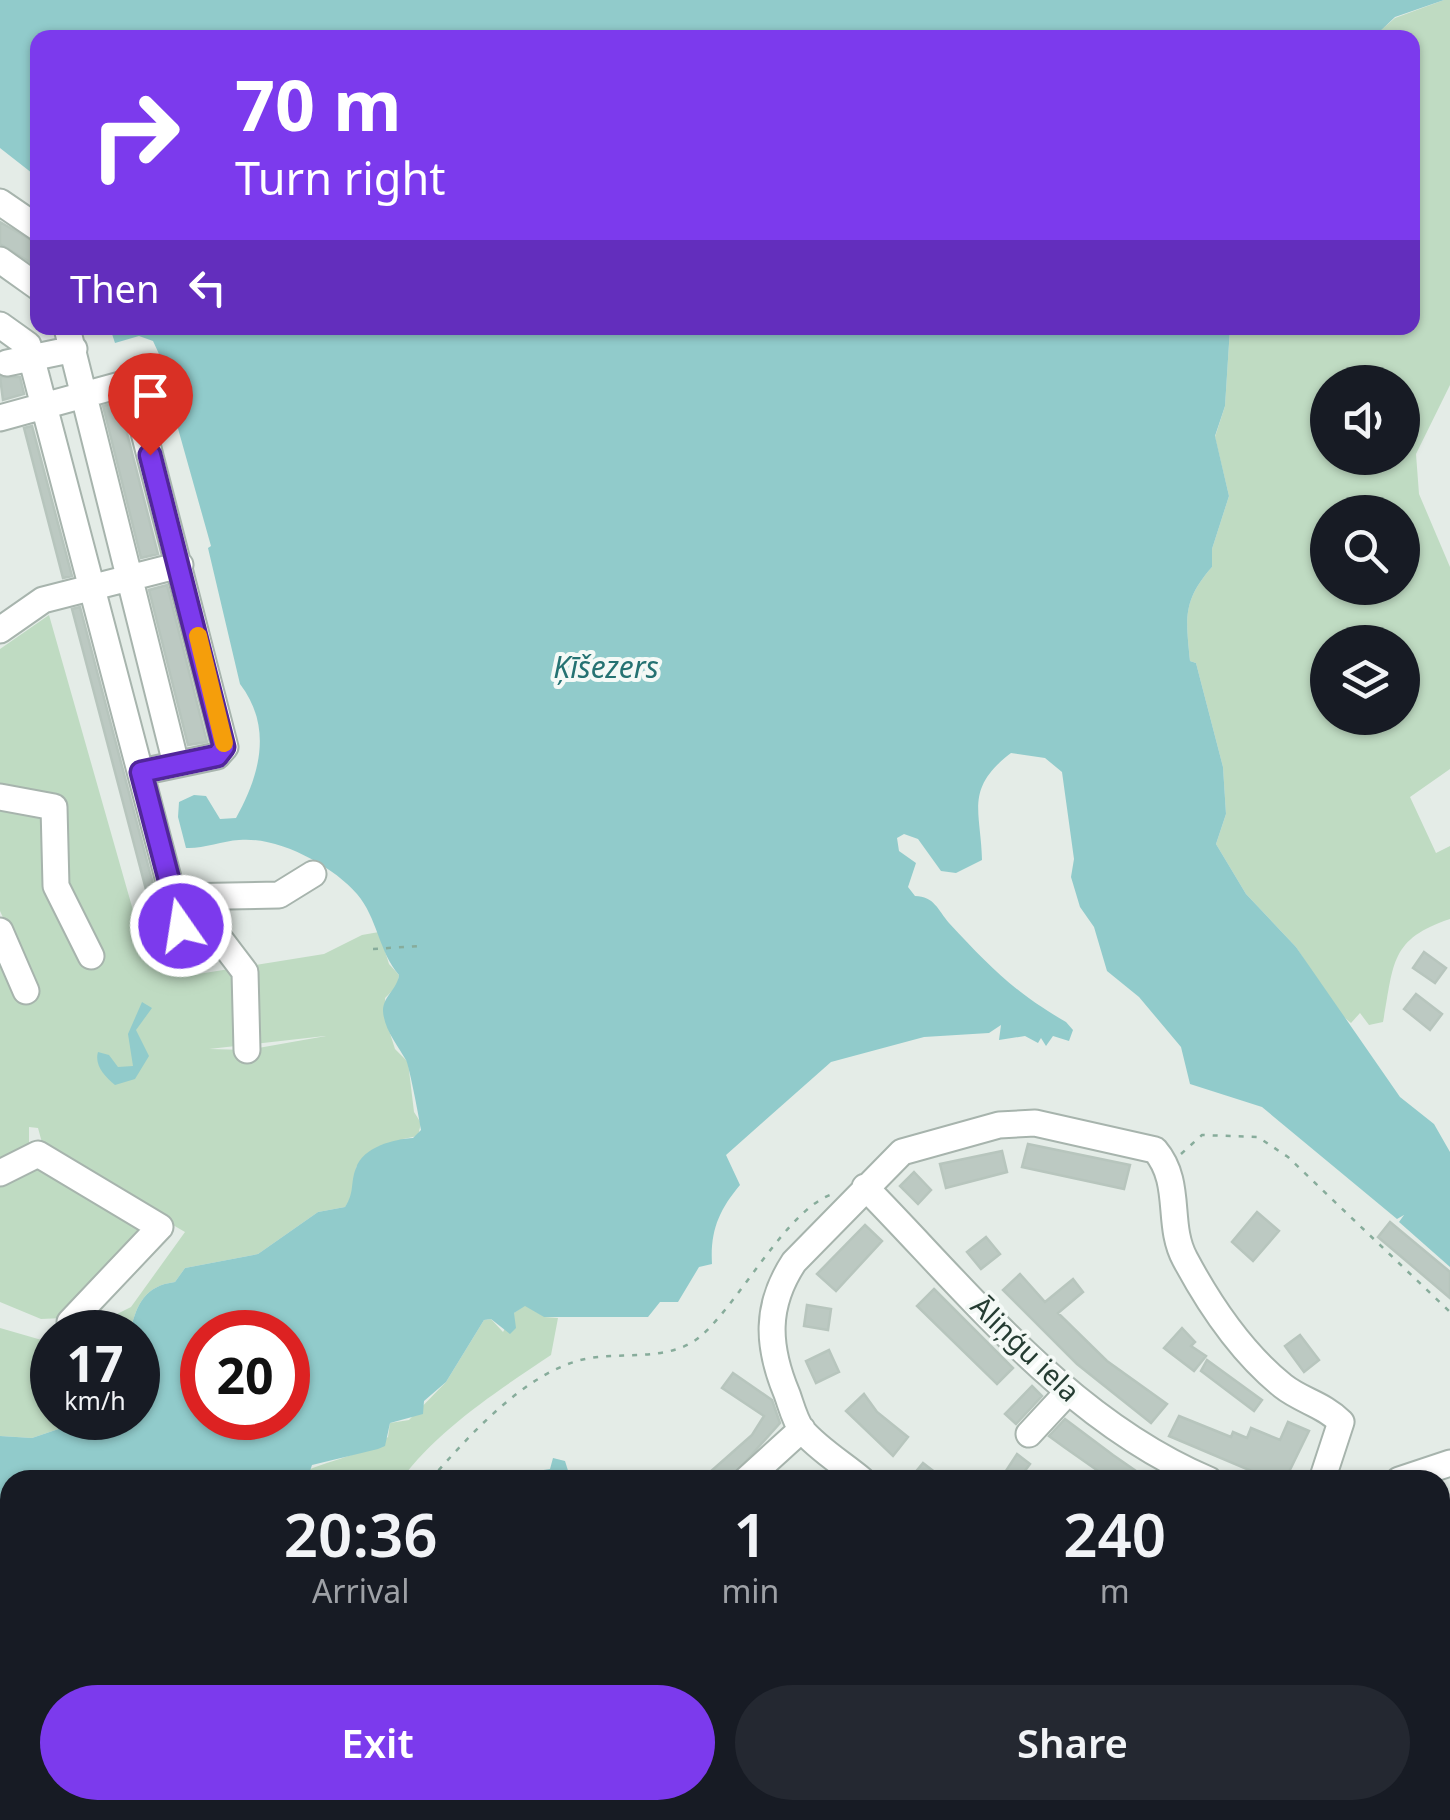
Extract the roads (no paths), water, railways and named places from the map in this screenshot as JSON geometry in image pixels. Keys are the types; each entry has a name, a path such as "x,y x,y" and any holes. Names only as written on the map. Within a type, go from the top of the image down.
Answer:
{"street":[{"path":"0,202 30,223"},
{"path":"0,260 30,281"},
{"path":"0,325 21,352 44,407 141,772 181,897 181,926"},
{"path":"21,352 71,338 176,764"},
{"path":"0,418 131,382 224,747 217,756 141,772"},
{"path":"0,630 44,600 180,564"},
{"path":"0,797 54,807 56,886 92,956"},
{"path":"181,897 278,894 313,874"},
{"path":"181,897 245,972 247,1050"},
{"path":"0,931 26,991"},
{"path":"850,1470 802,1429 781,1380 772,1344 772,1310 794,1262 902,1152 999,1125 1035,1123 1155,1150 1168,1165 1182,1254 1234,1336 1284,1388 1325,1406 1340,1422 1325,1470"},
{"path":"0,1172 35,1142 160,1228 81,1310"},
{"name":"Āliņģu iela","path":"861,1191 1068,1393 1163,1460 1186,1470"},
{"path":"1030,1434 1068,1393"},
{"path":"757,1470 802,1429"}],"water":[{"path":"0,0 1444,0 1395,17 1381,30 30,30 30,172 0,148"},
{"name":"Ķīšezers","path":"112,335 1230,335 1225,406 1215,436 1229,496 1212,549 1212,567 1195,590 1187,622 1190,661 1196,663 1223,767 1226,814 1216,844 1246,894 1296,947 1400,1097 1434,1124 1450,1152 1450,1267 1399,1222 1404,1215 1397,1219 1262,1107 1190,1084 1181,1047 1139,997 1107,971 1094,927 1080,907 1071,877 1074,859 1062,772 1045,758 1011,753 986,778 981,790 978,814 982,860 956,873 941,871 918,839 904,834 897,838 899,851 916,863 908,887 915,896 931,901 1003,977 1066,1022 1073,1030 1069,1041 1053,1036 1046,1046 1041,1038 1038,1043 1025,1036 999,1040 1001,1025 989,1033 924,1037 831,1062 726,1155 740,1185 717,1222 712,1264 699,1267 678,1302 660,1302 648,1317 544,1317 525,1306 514,1313 516,1328 510,1334 491,1319 484,1320 446,1382 424,1401 423,1414 390,1423 385,1446 378,1449 312,1465 310,1470 0,1470 0,1436 30,1440 160,1440 160,1310 137,1310 149,1292 175,1282 185,1268 258,1254 318,1212 345,1207 356,1168 365,1155 388,1142 413,1138 421,1130 407,1064 383,1011 399,975 357,894 319,863 270,843 239,840 186,848 178,817 179,802 194,795 206,796 220,819 236,818 257,768 260,734 257,717 240,684 208,548 211,546 177,425 162,414 171,380 153,341 139,336 115,343"},
{"path":"142,1002 152,1008 136,1030 149,1056 135,1079 115,1085 99,1066 98,1052 109,1055 118,1067 133,1066 128,1034"},
{"path":"553,1458 565,1461 568,1470 544,1470 550,1469"}]}
